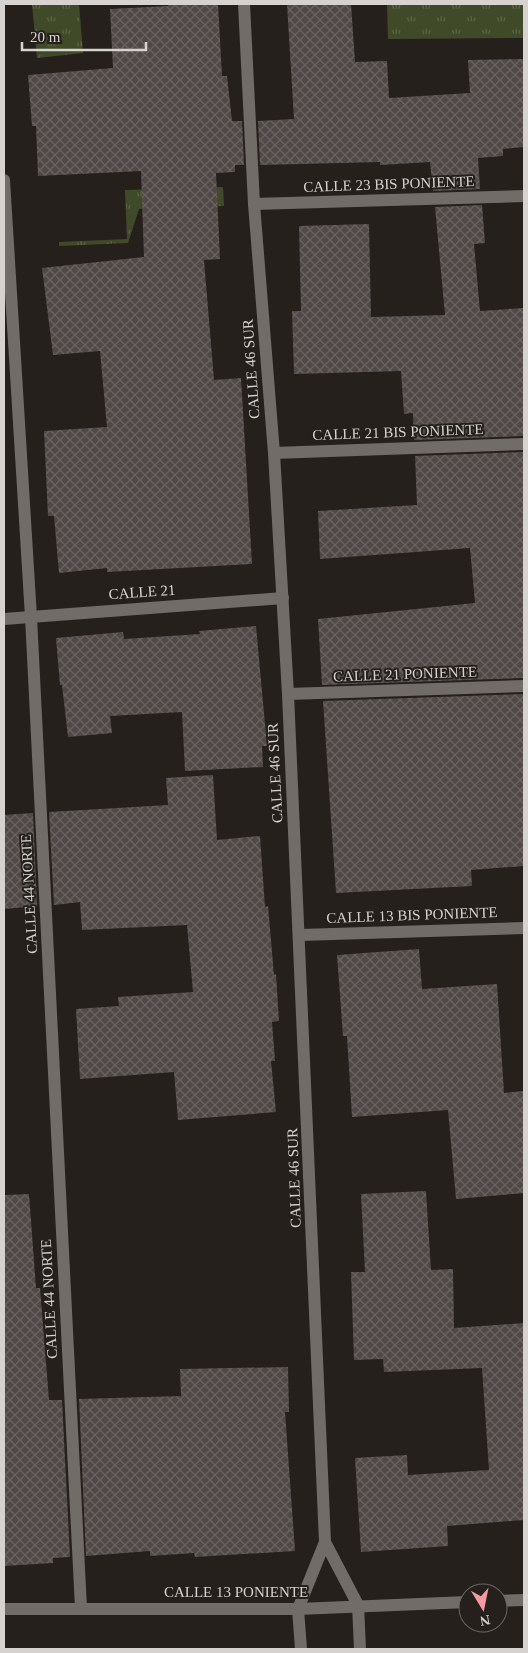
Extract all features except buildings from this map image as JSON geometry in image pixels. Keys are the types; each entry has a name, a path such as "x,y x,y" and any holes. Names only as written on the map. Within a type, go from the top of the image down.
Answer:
{"street":[{"name":"CALLE 46 SUR","path":"244,4 254,204 274,453 283,598 300,935 326,1542 358,1605"},
{"name":"CALLE 44 NORTE","path":"4,180 31,617 81,1608"},
{"name":"CALLE 23 BIS PONIENTE","path":"254,204 524,196"},
{"name":"CALLE 21 BIS PONIENTE","path":"274,453 524,444"},
{"name":"CALLE 21","path":"4,619 283,598"},
{"name":"CALLE 21 PONIENTE","path":"288,694 524,686"},
{"name":"CALLE 13 BIS PONIENTE","path":"300,935 524,928"},
{"name":"CALLE 46 SUR","path":"298,1609 326,1542"},
{"path":"508,1601 524,1600"},
{"name":"CALLE 13 PONIENTE","path":"4,1608 298,1609 458,1602"},
{"path":"358,1605 360,1649"},
{"path":"298,1609 301,1649"}],"green space":[{"path":"32,4 79,4 83,53 37,58"},
{"path":"387,4 524,4 524,38 388,39"},
{"path":"223,187 224,206 139,209 128,243 59,246 59,242 127,239 125,190"}]}
